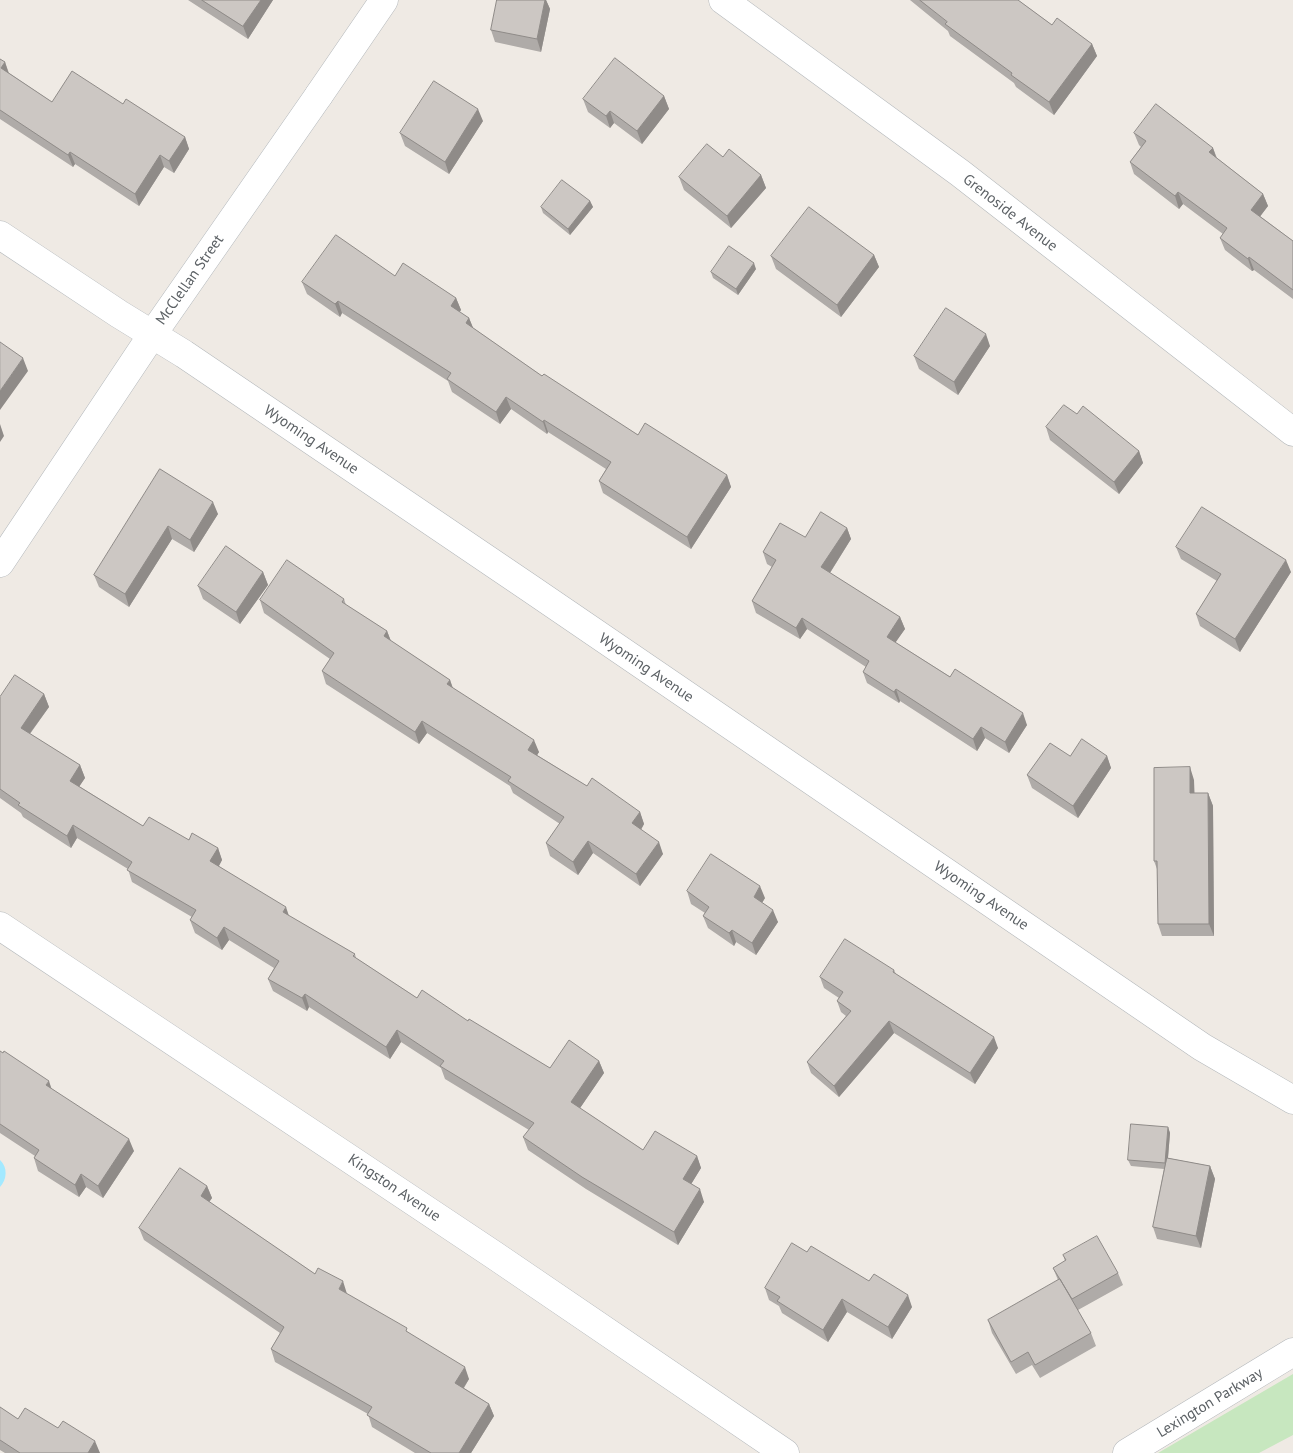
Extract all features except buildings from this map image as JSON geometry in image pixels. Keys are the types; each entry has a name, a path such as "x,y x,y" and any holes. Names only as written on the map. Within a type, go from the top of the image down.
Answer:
{"street":[{"name":"McClellan Street","path":"0,563 152,335 384,0"},
{"name":"Grenoside Avenue","path":"723,0 960,174 1293,432"},
{"name":"Wyoming Avenue","path":"0,235 192,360 531,589 1202,1047 1293,1100"},
{"name":"Kingston Avenue","path":"0,926 486,1249 785,1453"},
{"name":"Lexington Parkway","path":"1127,1453 1293,1352"}],"green space":[{"path":"1293,1374 1293,1435 1259,1453 1158,1453"}],"water":[{"path":"0,1160 3,1163 6,1174 0,1187"}]}
